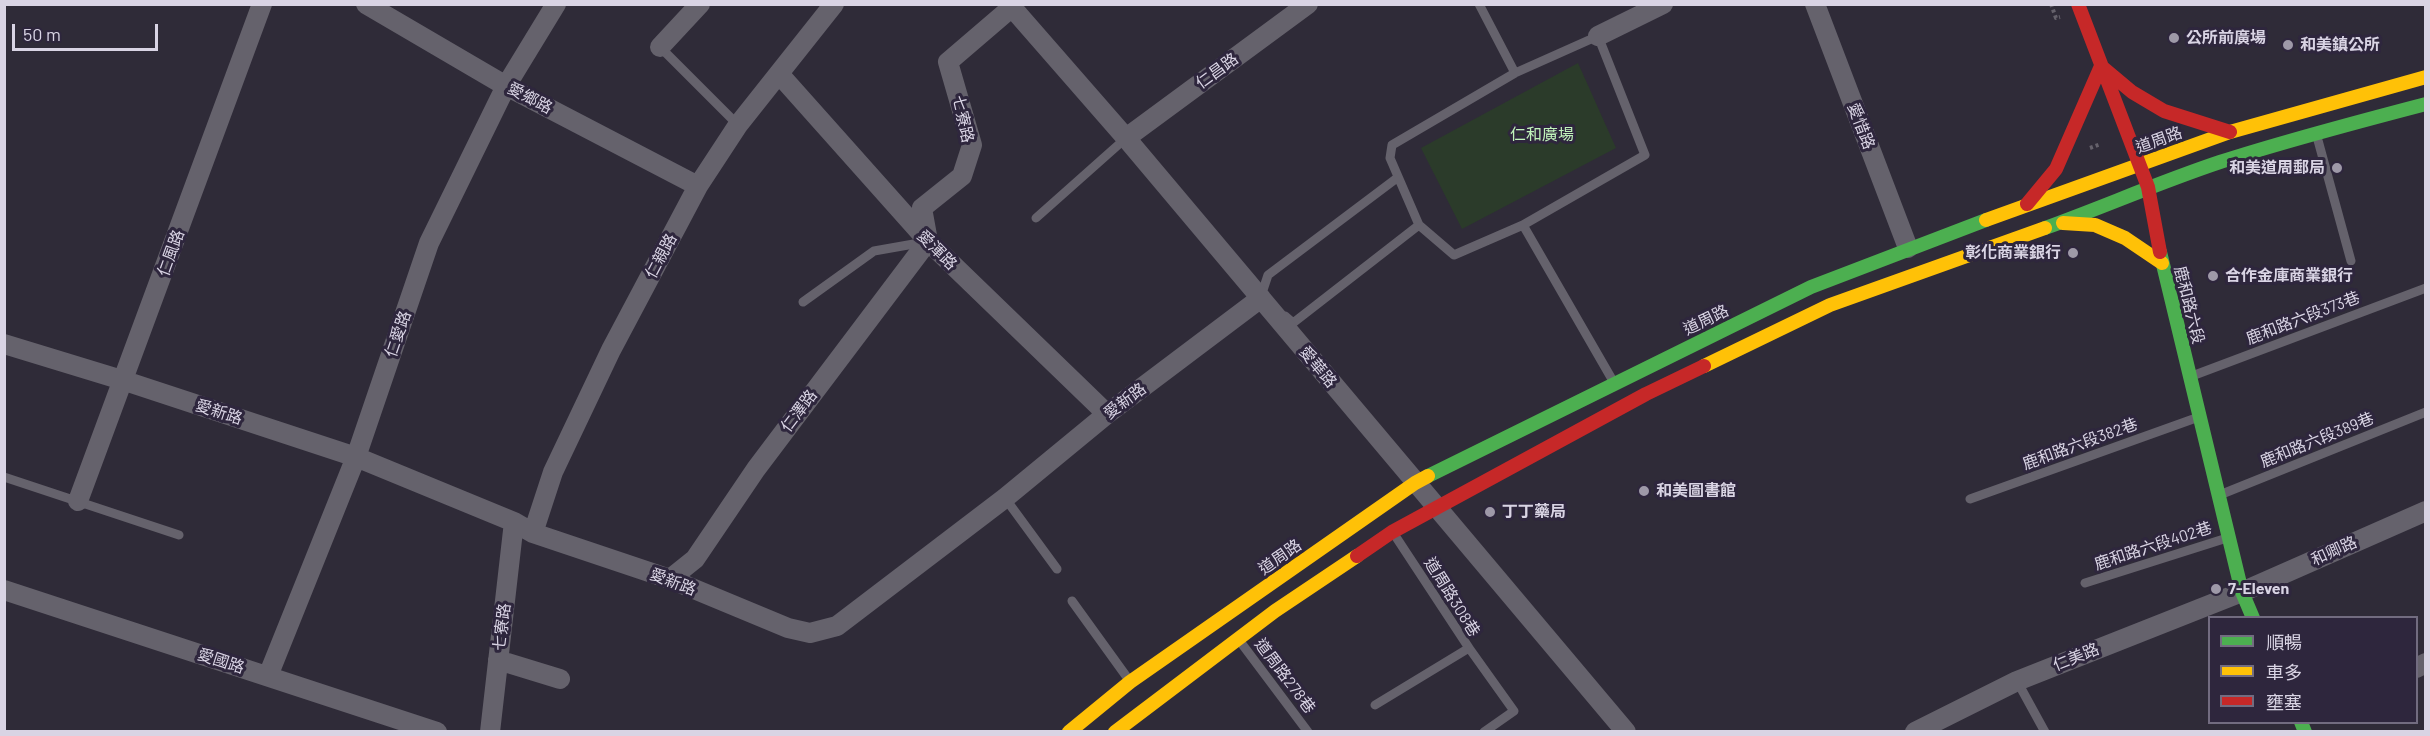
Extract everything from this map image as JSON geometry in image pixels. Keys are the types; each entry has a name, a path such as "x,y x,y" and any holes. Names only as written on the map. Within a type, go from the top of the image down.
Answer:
{"main road":[{"name":"鹿和路六段","path":"2078,4 2148,187 2162,263 2199,417 2242,592 2252,616"},
{"path":"2027,204 2056,169 2101,66 2132,92 2164,111 2230,132"},
{"name":"道周路","path":"1070,732 1130,682 1415,483 1811,287 1908,248 2230,132 2426,77"},
{"path":"1115,732 1132,726 1238,638 1392,532 1646,394 1830,305 2058,223 2148,187 2316,132 2426,104"},
{"path":"2058,223 2095,225 2125,238 2162,263"}],"street":[{"name":"仁風路","path":"78,501 262,4"},
{"name":"愛鄉路","path":"366,4 506,86 698,186"},
{"name":"仁愛路","path":"268,676 356,457 429,243 506,86 556,4"},
{"path":"660,47 700,4"},
{"name":"仁親路","path":"534,533 558,462 610,351 698,186 738,125 780,75 834,4"},
{"name":"仁昌路","path":"1126,138 1308,4"},
{"path":"1598,36 1662,4"},
{"name":"愛惜路","path":"1815,4 1908,248"},
{"name":"愛華路","path":"1010,6 1126,138 1626,732"},
{"name":"七寮路","path":"928,242 922,208 962,176 972,145 948,62 1010,6"},
{"name":"愛渾路","path":"780,75 928,242 1107,414"},
{"name":"仁澤路","path":"670,579 695,559 756,469 928,242"},
{"name":"愛新路","path":"4,344 356,457 514,522 534,533 670,579 788,628 810,633 837,626 1005,498 1107,414 1261,298"},
{"name":"和卿路","path":"2242,592 2426,511"},
{"name":"七寮路","path":"490,732 514,522"},
{"name":"愛國路","path":"4,591 437,732"},
{"name":"仁美路","path":"1915,732 2017,681 2242,592"},
{"path":"498,660 560,679"}],"lane":[{"path":"1479,4 1515,73"},
{"path":"1598,36 1645,155 1523,225 1454,255 1419,225 1390,158 1392,145 1515,73 1598,36"},
{"path":"660,47 738,125"},
{"path":"2316,132 2351,261"},
{"path":"1036,218 1126,138"},
{"path":"1397,178 1268,276 1261,298 1293,323 1419,225"},
{"path":"1523,225 1614,383"},
{"path":"803,302 874,251 928,242"},
{"name":"鹿和路六段373巷","path":"2190,376 2426,288"},
{"name":"鹿和路六段389巷","path":"2219,495 2426,412"},
{"name":"鹿和路六段382巷","path":"1970,499 2199,417"},
{"path":"4,477 179,535"},
{"path":"1005,498 1057,569"},
{"name":"道周路308巷","path":"1375,705 1469,648 1392,532"},
{"name":"鹿和路六段402巷","path":"2085,583 2229,537"},
{"path":"1072,601 1130,682"},
{"name":"道周路278巷","path":"1238,638 1308,732"},
{"path":"1469,648 1514,711 1484,732"},
{"path":"2017,681 2045,732"}],"path":[{"path":"2050,4 2056,18"}],"green space":[{"name":"仁和廣場","path":"1578,63 1616,148 1462,229 1421,148"}],"traffic: fast":[{"path":"2045,228 2220,162 2426,104"},
{"path":"1428,476 1811,287 1986,220"},
{"path":"2160,252 2242,592 2252,616"},
{"path":"2302,724 2305,732"}],"traffic: slow":[{"path":"1986,220 2230,132 2426,77"},
{"path":"2063,223 2095,225 2125,238 2162,263"},
{"path":"1704,366 1830,305 2045,228"},
{"path":"1069,732 1130,682 1428,476"},
{"path":"1115,732 1275,611 1357,556"}],"traffic: jam":[{"path":"2078,4 2148,187 2160,252"},
{"path":"2027,204 2056,169 2101,66 2132,92 2164,111 2230,132"},
{"path":"1357,556 1392,532 1646,394 1704,366"}],"place":[{"name":"公所前廣場","path":"2174,38"},
{"name":"和美鎮公所","path":"2288,45"},
{"name":"和美道周郵局","path":"2337,168"},
{"name":"彰化商業銀行","path":"2073,253"},
{"name":"合作金庫商業銀行","path":"2213,276"},
{"name":"和美圖書館","path":"1644,491"},
{"name":"丁丁藥局","path":"1490,512"},
{"name":"7-Eleven","path":"2216,589"}]}
